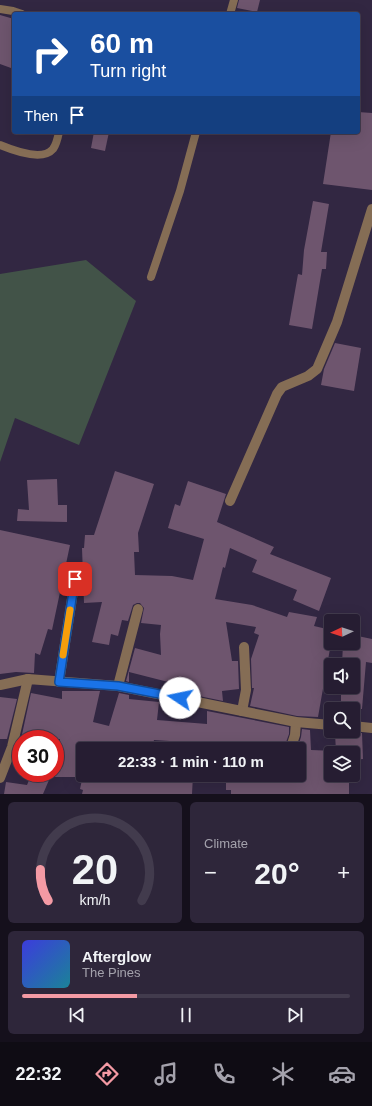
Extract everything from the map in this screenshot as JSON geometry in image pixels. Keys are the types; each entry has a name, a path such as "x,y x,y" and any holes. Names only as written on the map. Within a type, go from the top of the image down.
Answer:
{"street":[{"path":"230,501 276,394 282,387 308,376 317,369 337,322 372,209"},
{"path":"59,682 75,579"},
{"path":"118,686 138,609"},
{"path":"242,711 246,690 244,647"},
{"path":"0,778 12,747 28,679"},
{"path":"0,685 28,679 118,686 296,722 324,724"},
{"path":"293,742 296,722"},
{"path":"360,727 372,728"}],"lane":[{"path":"231,12 234,0"},
{"path":"0,9 16,12"},
{"path":"0,145 16,152 44,155 49,153 54,148 58,134"},
{"path":"151,277 180,191 195,134"}],"green space":[{"path":"86,260 136,301 79,445 15,418 0,462 0,274"}],"building":[{"path":"239,0 260,0 257,12 237,8"},
{"path":"0,15 12,18 12,65 11,68 0,64"},
{"path":"360,112 372,113 372,190 323,184 331,134 360,134"},
{"path":"94,134 109,134 105,151 91,148"},
{"path":"313,201 329,204 321,252 327,252 326,269 322,269 312,329 289,325 298,274 302,275 304,250"},
{"path":"335,343 361,348 354,391 321,385 324,369"},
{"path":"115,471 154,484 138,533 139,552 134,552 135,575 172,576 193,580 204,539 168,528 175,504 180,506 188,481 226,494 217,522 274,547 270,554 331,578 319,611 293,600 297,590 252,572 257,560 230,548 225,568 223,567 215,599 252,605 287,617 289,612 317,617 314,626 324,628 324,650 330,650 328,658 324,658 324,683 318,717 297,716 250,706 254,688 252,688 251,659 259,635 254,633 256,627 226,622 232,661 238,661 239,689 222,691 223,701 194,695 194,685 180,685 129,672 129,682 126,681 135,648 161,655 161,625 141,623 144,608 140,603 137,603 133,605 128,621 122,620 118,636 111,634 109,645 92,642 102,602 84,603 82,548 84,548 85,535 94,535"},
{"path":"57,479 58,505 67,505 67,522 17,521 18,509 29,510 27,480"},
{"path":"0,530 70,545 52,630 48,629 40,655 35,653 34,673 16,672 0,674"},
{"path":"360,636 372,639 372,663 366,662 362,709 360,709 360,702 341,702 341,694 360,694 360,658 342,658 343,650 360,650"},
{"path":"62,691 100,691 93,722 109,726 119,693 129,695 129,699 159,702 157,720 207,724 207,711 289,727 289,734 286,742 185,742 154,740 154,742 76,742 76,777 64,777 64,730 23,730 31,693 62,699"},
{"path":"0,697 17,699 7,739 0,739"},
{"path":"302,729 310,730 311,750 324,751 324,782 349,782 349,794 231,794 231,790 226,790 226,782 306,782 306,742 299,742"},
{"path":"360,733 362,733 363,759 360,759 360,746 336,746 335,738 360,738"},
{"path":"6,782 27,785 28,782 48,782 43,794 4,794"},
{"path":"82,782 193,782 192,794 82,794 83,790 80,789"}],"slow traffic":[{"path":"63,655 70,610"}],"route":[{"path":"75,579 59,682 118,686 180,698"}]}
